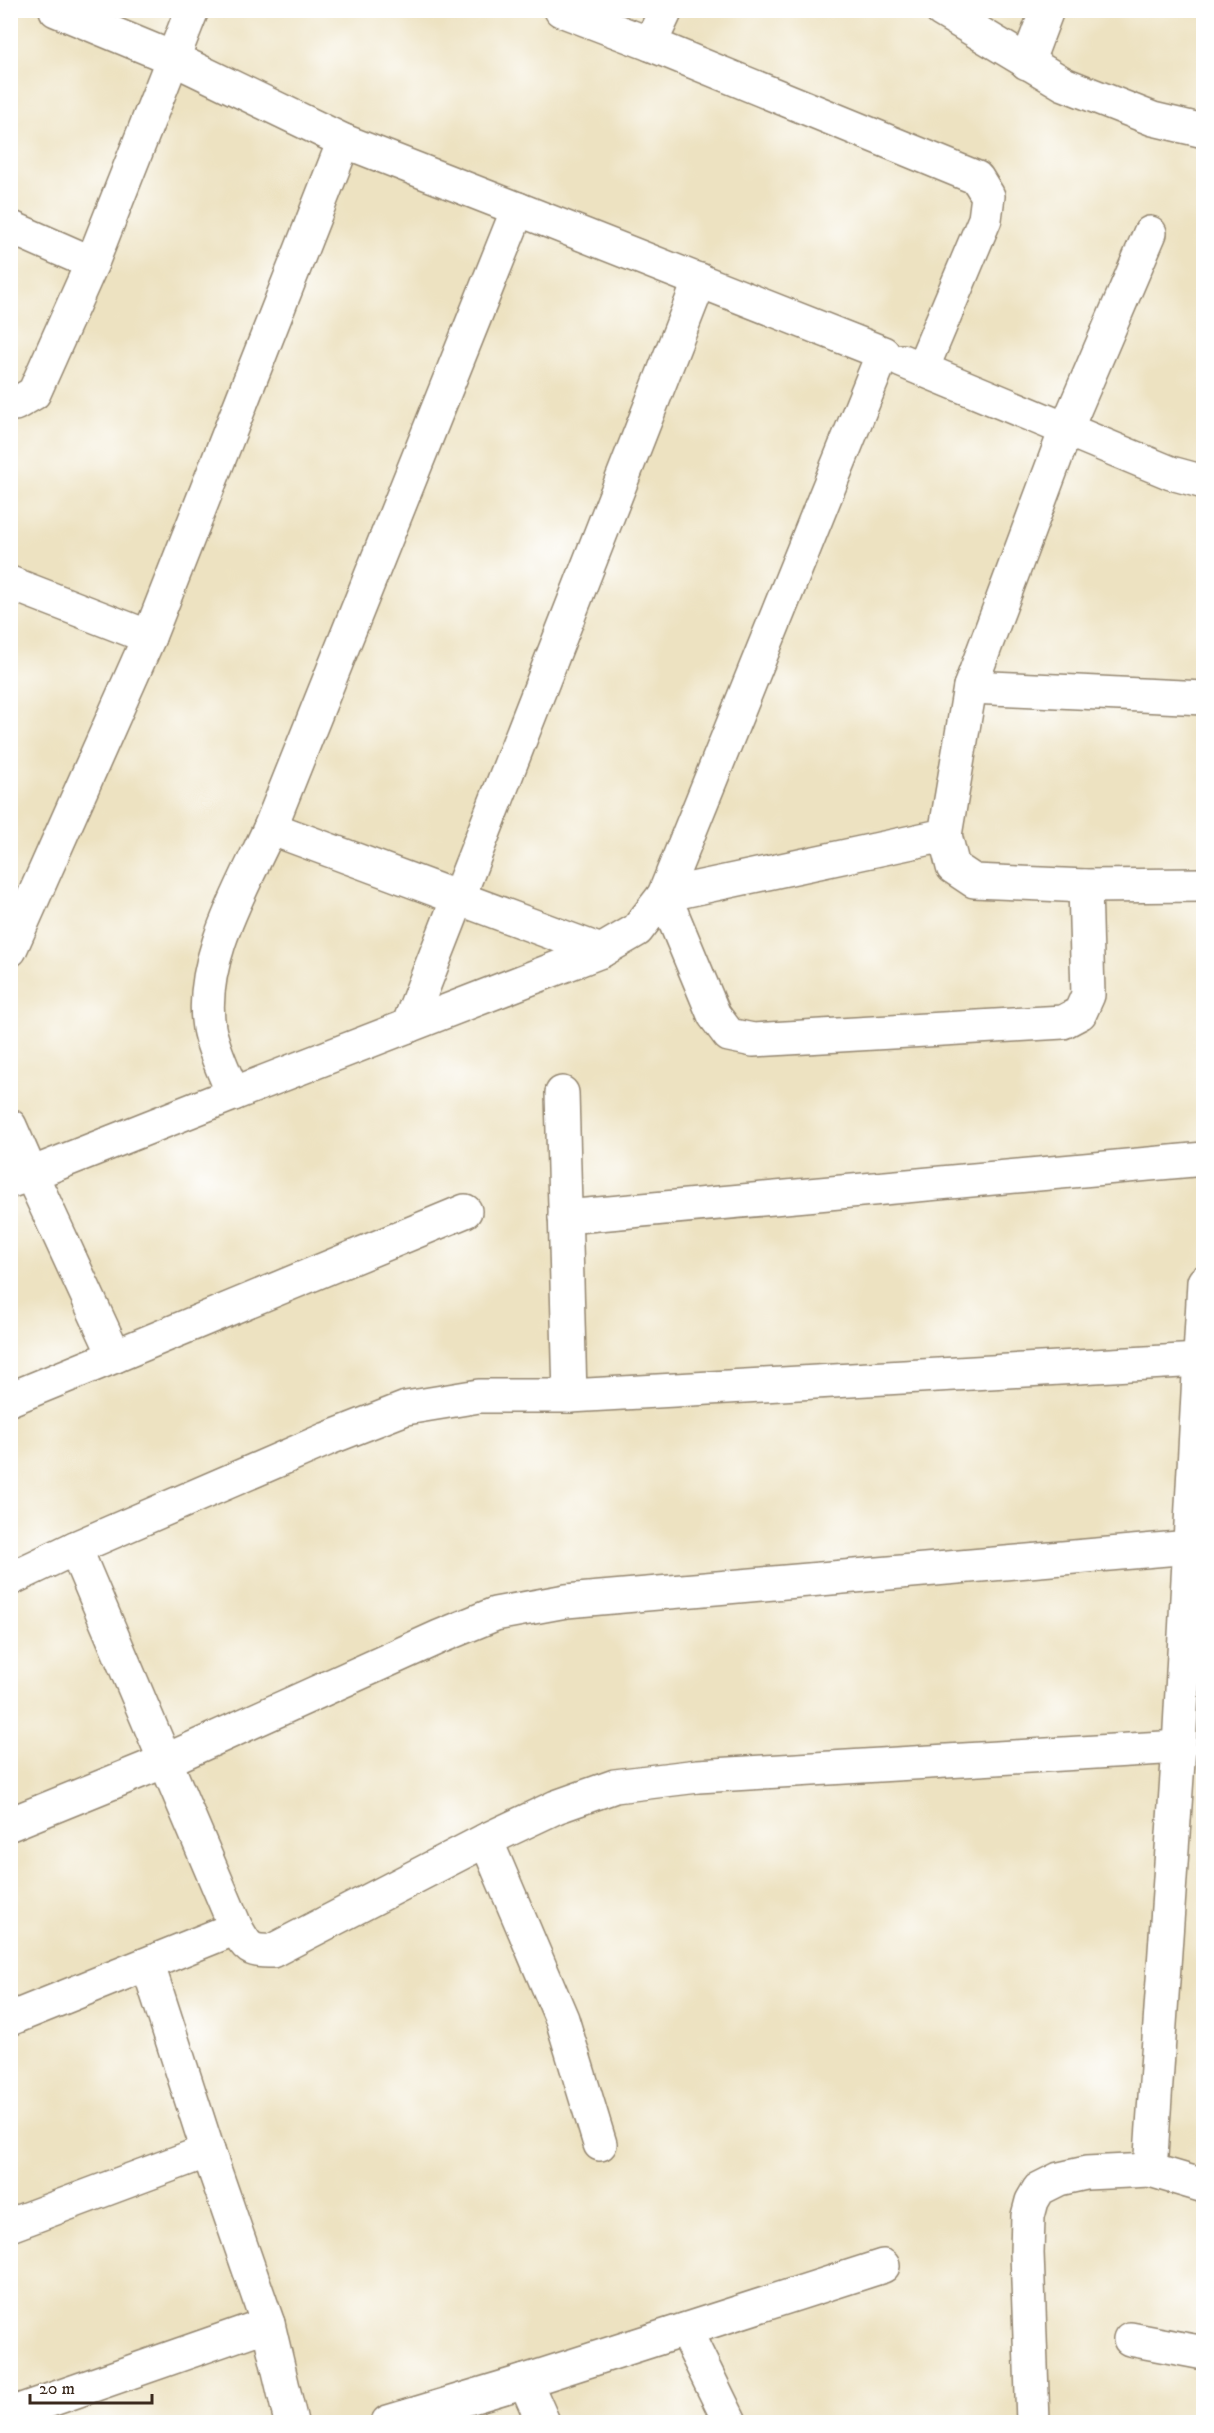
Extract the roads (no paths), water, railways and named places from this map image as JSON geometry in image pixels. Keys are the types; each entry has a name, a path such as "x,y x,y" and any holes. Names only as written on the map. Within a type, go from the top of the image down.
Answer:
{"street":[{"path":"56,10 172,58 344,141 883,353 1066,427 1171,473 1203,482"},
{"path":"10,404 15,404 34,393 92,263 192,10"},
{"path":"561,10 650,44 977,178 988,196 985,219 922,369"},
{"path":"650,44 666,10"},
{"path":"941,10 1064,84 1153,119 1203,131"},
{"path":"1027,63 1047,10"},
{"path":"10,950 149,637 344,141"},
{"path":"233,1094 209,1029 208,982 224,928 270,828 518,209"},
{"path":"10,227 92,263"},
{"path":"1150,233 1066,427 970,687 945,834 953,867 974,881 1085,886 1203,885"},
{"path":"408,1026 700,280"},
{"path":"21,1178 601,951 637,930 664,895 883,353"},
{"path":"10,583 149,637"},
{"path":"970,687 1203,698"},
{"path":"270,828 601,951"},
{"path":"664,895 945,834"},
{"path":"664,895 714,1015 729,1035 753,1040 1063,1022 1080,1013 1088,994 1085,886"},
{"path":"562,1093 570,1395"},
{"path":"10,1126 21,1178 115,1356"},
{"path":"565,1217 1203,1159"},
{"path":"10,1399 465,1210"},
{"path":"1150,2170 1179,1747 1193,1687 1190,1547 1203,1282"},
{"path":"10,1579 75,1548 327,1439 406,1408 479,1396 570,1395 1199,1360"},
{"path":"10,1824 165,1761 439,1636 495,1614 566,1601 1190,1547"},
{"path":"75,1548 236,1928 247,1946 258,1952 272,1951 486,1840 556,1807 615,1786 698,1776 1179,1747"},
{"path":"486,1840 562,2019 600,2144"},
{"path":"10,2019 236,1928"},
{"path":"148,1965 208,2151 268,2324 291,2422"},
{"path":"10,2225 208,2151"},
{"path":"1034,2422 1027,2253 1028,2216 1032,2201 1039,2189 1059,2179 1086,2173 1150,2170 1203,2186"},
{"path":"388,2422 525,2381 883,2266"},
{"path":"10,2414 268,2324"},
{"path":"685,2330 730,2422"},
{"path":"1130,2339 1203,2353"},
{"path":"525,2381 543,2422"}]}
